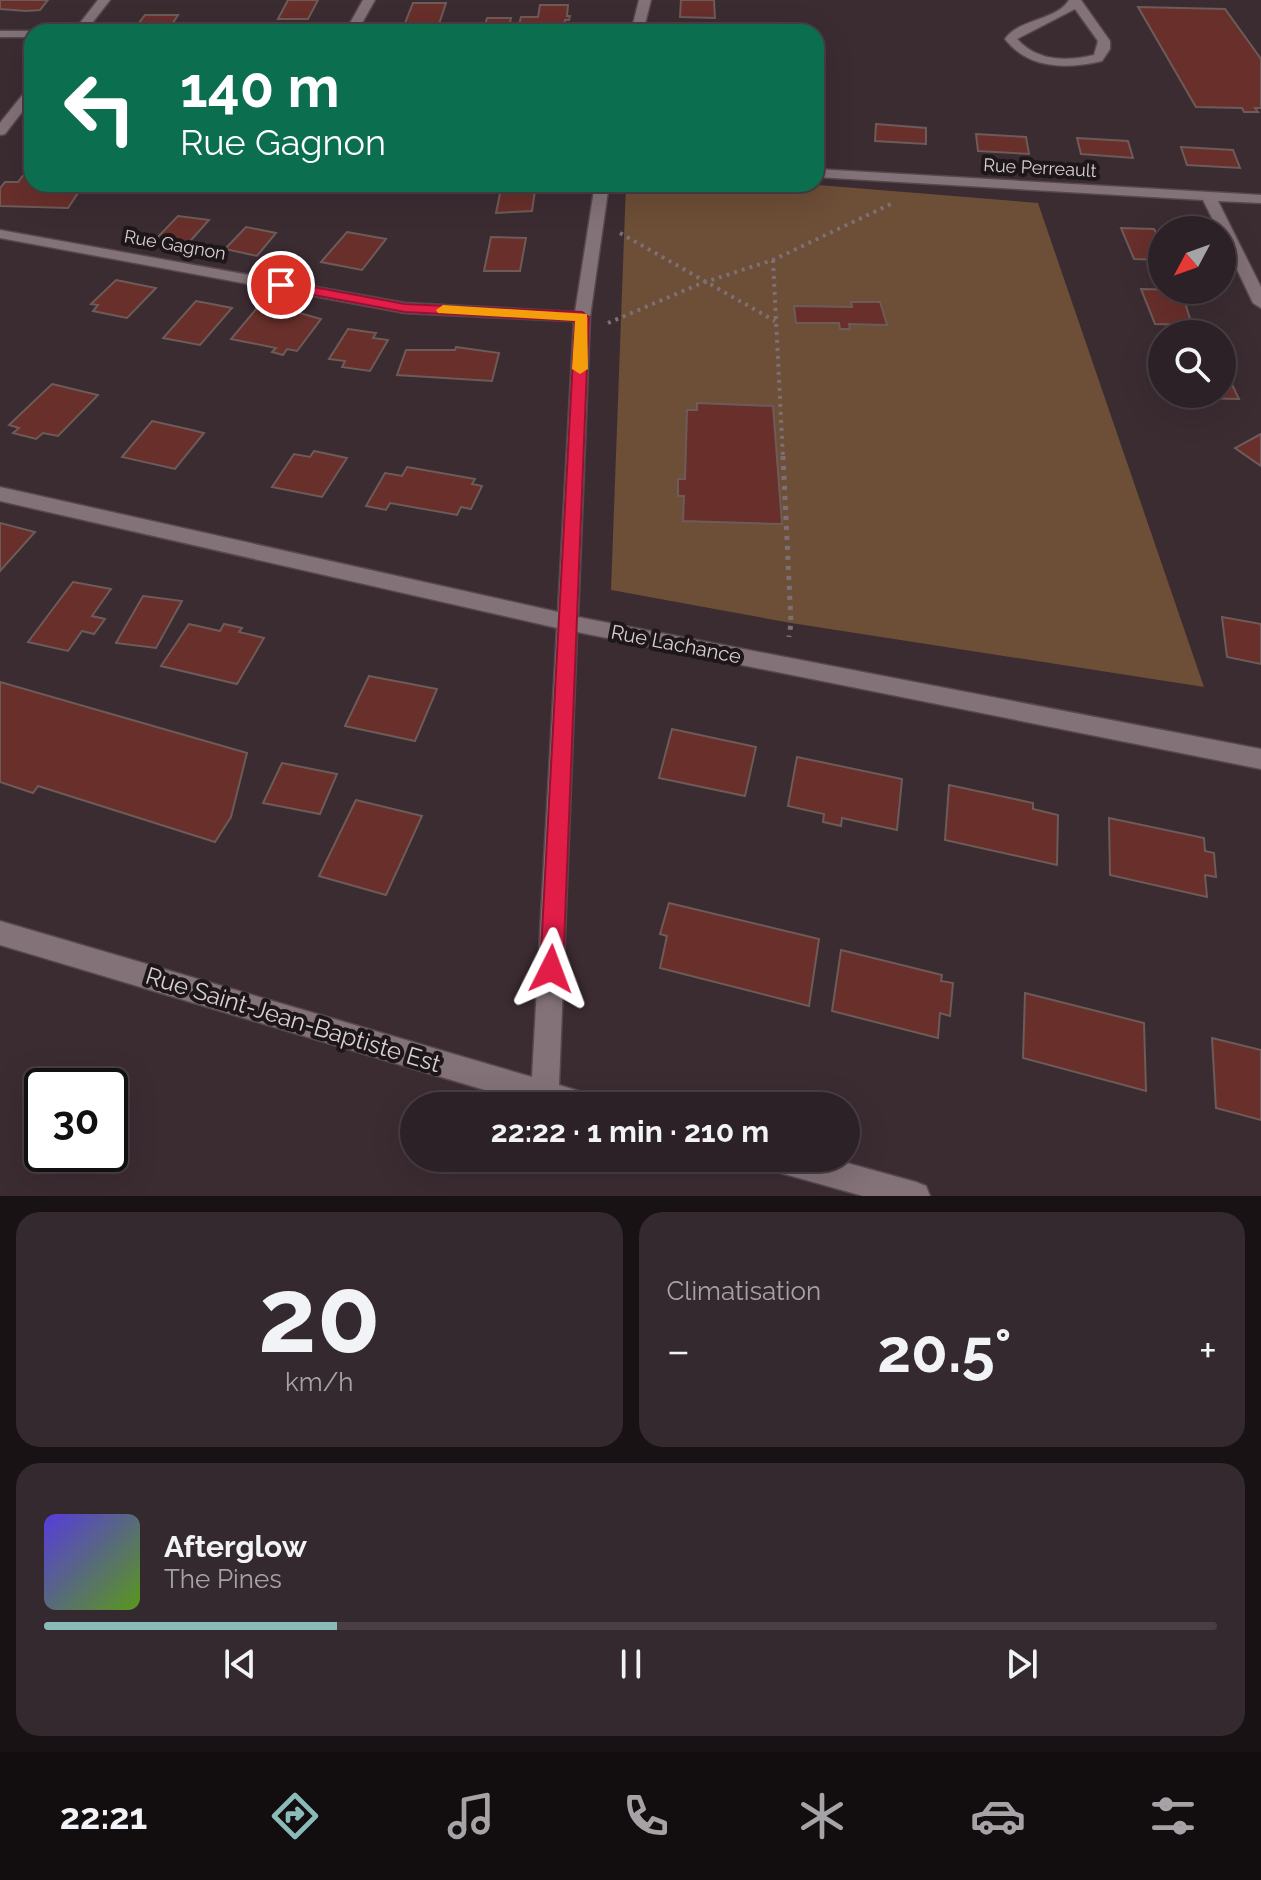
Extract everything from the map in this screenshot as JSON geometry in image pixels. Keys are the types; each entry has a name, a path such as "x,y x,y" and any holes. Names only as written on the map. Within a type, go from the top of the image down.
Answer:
{"street":[{"path":"85,24 104,0"},
{"path":"356,24 369,0"},
{"path":"639,24 645,0"},
{"path":"1076,1 1104,41 1104,49 1098,58 1059,63 1037,58 1016,47 1011,39 1015,33 1065,12 1076,1"},
{"path":"0,34 24,34"},
{"path":"0,131 24,101"},
{"name":"Rue Perreault","path":"824,173 1261,199"},
{"path":"545,1092 582,326 601,192"},
{"path":"1208,195 1261,303"},
{"name":"Rue Gagnon","path":"0,234 405,308 582,326"},
{"name":"Rue Lachance","path":"0,494 570,623 1261,759"},
{"name":"Rue Saint-Jean-Baptiste Est","path":"0,933 535,1092"},
{"path":"828,1172 916,1196"}],"path":[{"path":"582,326 773,260 941,180"},
{"path":"596,219 702,283 776,321"},
{"path":"773,260 791,623 784,665"}],"shaded area":[{"path":"824,185 1038,203 1204,687 791,623 611,590 626,192 824,192"}],"building":[{"path":"0,0 48,0 40,10 26,11 0,9"},
{"path":"288,0 318,0 308,19 278,19"},
{"path":"681,0 714,0 715,18 680,17"},
{"path":"413,3 446,3 439,24 405,23"},
{"path":"540,5 568,5 567,16 570,16 564,24 519,24 521,17 538,17"},
{"path":"1138,7 1225,9 1261,59 1261,108 1255,108 1258,112 1244,112 1242,108 1196,107"},
{"path":"145,15 178,15 172,24 138,24"},
{"path":"487,18 511,18 510,24 485,24"},
{"path":"876,124 926,128 926,144 875,141"},
{"path":"976,134 1026,137 1029,154 978,151"},
{"path":"1077,138 1128,141 1133,158 1081,154"},
{"path":"1181,147 1233,150 1240,168 1187,165"},
{"path":"24,174 24,192 79,192 68,208 0,206 0,188 5,182 18,182"},
{"path":"500,192 535,192 532,211 496,213"},
{"path":"178,216 209,220 184,248 152,243"},
{"path":"246,227 276,233 257,256 225,249"},
{"path":"1121,228 1148,229 1148,260 1134,259"},
{"path":"347,232 386,239 362,270 321,262"},
{"path":"491,237 526,238 520,271 484,271"},
{"path":"116,280 156,288 127,318 93,311 98,305 91,304"},
{"path":"1141,289 1148,289 1148,304 1185,304 1190,320 1153,320"},
{"path":"196,301 232,308 200,345 163,338"},
{"path":"851,302 880,302 887,325 849,324 850,329 840,329 839,323 796,323 794,306 852,307"},
{"path":"257,308 287,313 289,310 321,319 297,351 287,349 283,355 272,352 276,348 231,339"},
{"path":"348,329 376,333 373,338 388,340 370,371 342,367 345,361 329,359"},
{"path":"456,347 499,353 492,381 397,375 406,350 455,350"},
{"path":"52,384 98,395 58,436 43,433 36,439 13,433 19,428 9,425"},
{"path":"697,403 773,406 782,524 683,521 684,496 678,496 678,479 685,479 687,410 697,410"},
{"path":"152,421 204,433 175,469 122,457"},
{"path":"1261,434 1261,466 1235,448"},
{"path":"314,451 347,458 322,497 272,487 294,454 310,457"},
{"path":"407,467 475,479 472,484 482,486 471,509 461,507 457,515 390,503 386,510 366,506 385,473 402,476"},
{"path":"0,523 35,532 0,571"},
{"path":"73,582 111,589 92,616 105,619 94,634 82,631 68,651 28,642"},
{"path":"143,596 182,601 156,648 116,643"},
{"path":"1222,617 1261,624 1261,664 1227,657"},
{"path":"189,624 220,631 224,624 242,628 239,632 264,638 237,684 161,666"},
{"path":"369,676 437,689 415,741 345,726"},
{"path":"0,682 247,753 231,817 215,842 38,786 33,793 0,782"},
{"path":"672,729 756,747 745,796 659,778"},
{"path":"797,757 902,779 897,830 842,818 841,826 823,822 824,814 788,806"},
{"path":"282,763 337,774 320,814 263,803"},
{"path":"949,785 1033,803 1033,809 1058,815 1057,865 945,840"},
{"path":"356,800 422,816 386,895 319,876"},
{"path":"1109,818 1204,838 1205,851 1214,853 1216,877 1205,875 1207,897 1110,875"},
{"path":"669,903 819,939 809,1006 660,968 667,936 660,934"},
{"path":"841,950 942,975 941,981 953,983 950,1016 940,1013 938,1038 832,1011"},
{"path":"1025,993 1144,1023 1146,1091 1023,1058"},
{"path":"1212,1038 1261,1050 1261,1120 1216,1108"}],"slow traffic":[{"path":"443,310 582,317 580,369"}],"route":[{"path":"281,285 405,308 582,317 570,623 551,969"}]}
